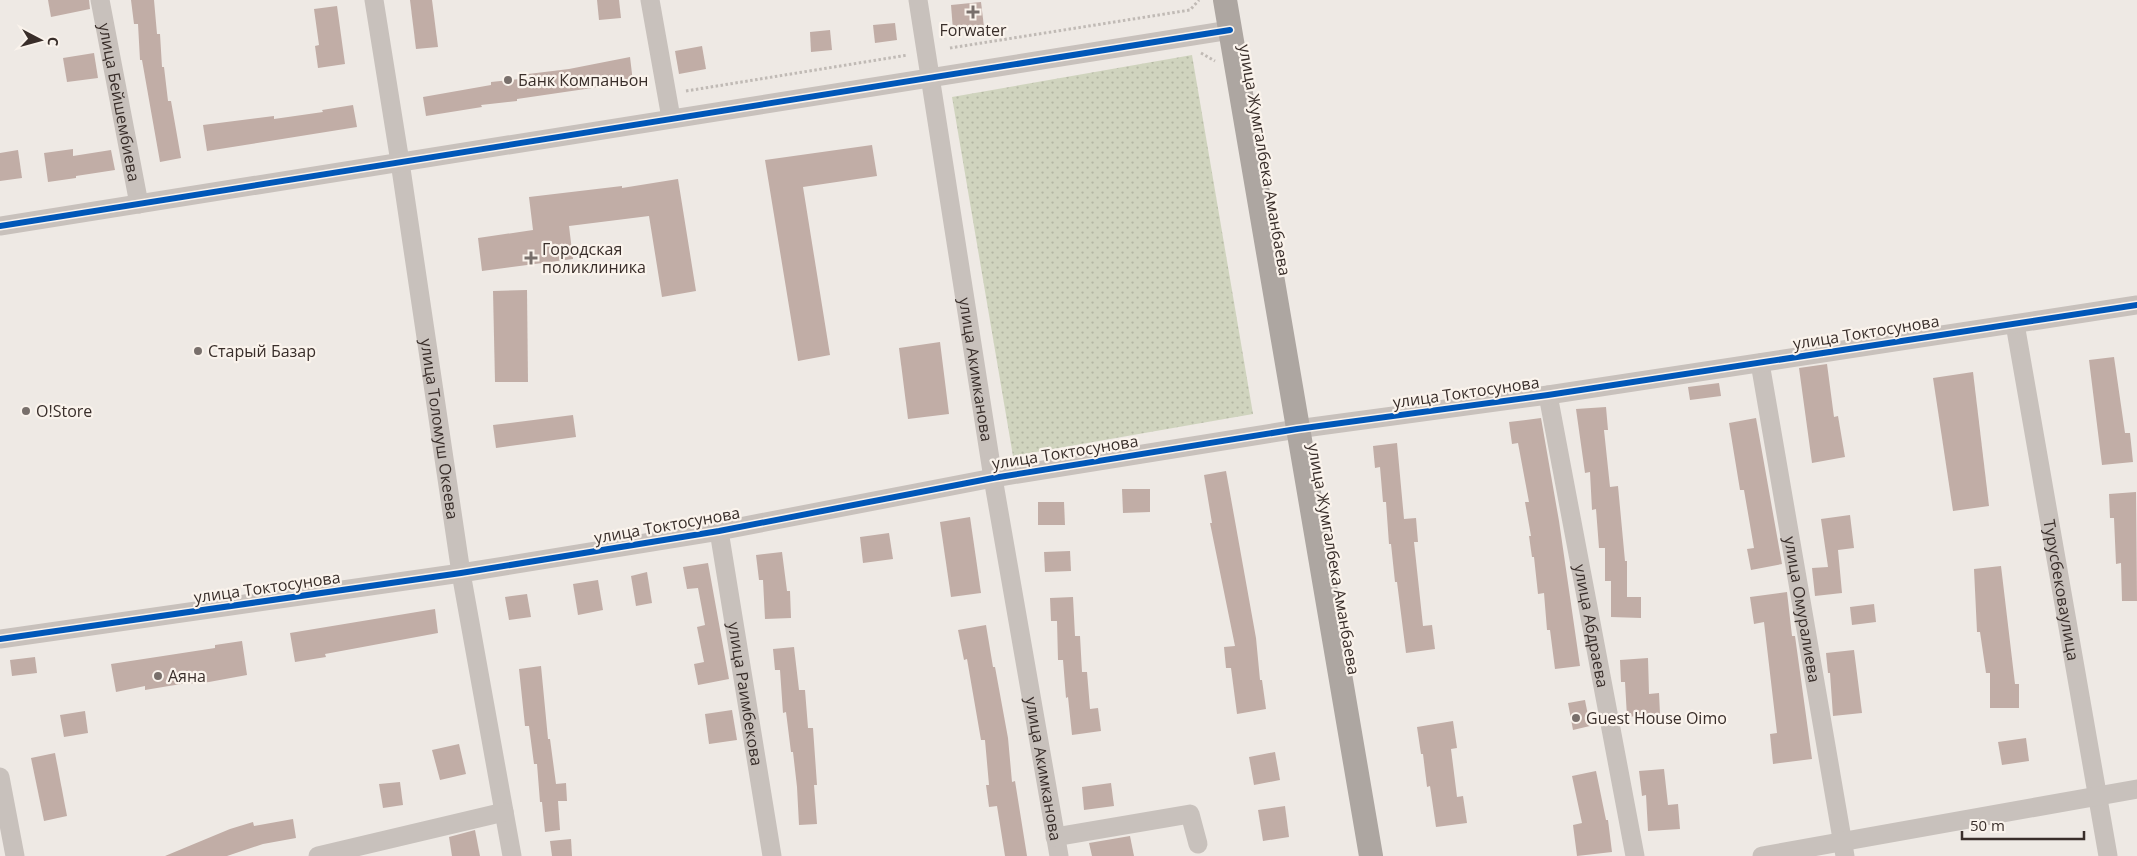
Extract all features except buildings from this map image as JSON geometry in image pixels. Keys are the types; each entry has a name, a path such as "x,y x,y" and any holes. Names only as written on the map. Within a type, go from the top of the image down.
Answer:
{"main road":[{"name":"улица Жумгалбека Аманбаева","path":"1225,0 1371,856"}],"street":[{"name":"улица Бейшембиева","path":"100,0 138,204"},
{"name":"улица Толомуш Океева","path":"374,0 461,573 512,856"},
{"path":"650,0 670,118"},
{"name":"улица Акимканова","path":"918,0 993,478 1059,856"},
{"path":"0,226 1230,30"},
{"name":"улица Токтосунова","path":"0,639 461,573 720,531 993,478 1297,429 1548,395 2137,305"},
{"name":"Турусбековаулица","path":"2015,324 2108,856"},
{"name":"улица Омуралиева","path":"1760,363 1844,849"},
{"name":"улица Абдраева","path":"1548,395 1635,856"},
{"name":"улица Раимбекова","path":"720,531 772,856"},
{"path":"0,777 15,856"},
{"path":"1762,856 1844,849 2137,789"},
{"path":"318,856 504,812"},
{"path":"1056,837 1190,814 1198,844"}],"path":[{"path":"950,48 1190,10 1199,0"},
{"path":"686,91 908,55"}],"green space":[{"path":"1192,55 1253,414 1013,456 952,97"}],"cycle path":[{"path":"0,226 1230,30"},
{"path":"0,639 461,573 719,531 993,478 1297,429 1548,395 2137,305"}],"place":[{"name":"Forwater","path":"973,12"},
{"name":"Банк Компаньон","path":"508,80"},
{"name":"Городская поликлиника","path":"531,258"},
{"name":"Старый Базар","path":"198,351"},
{"name":"O!Store","path":"26,411"},
{"name":"Аяна","path":"158,676"},
{"name":"Guest House Oimo","path":"1576,718"}]}
